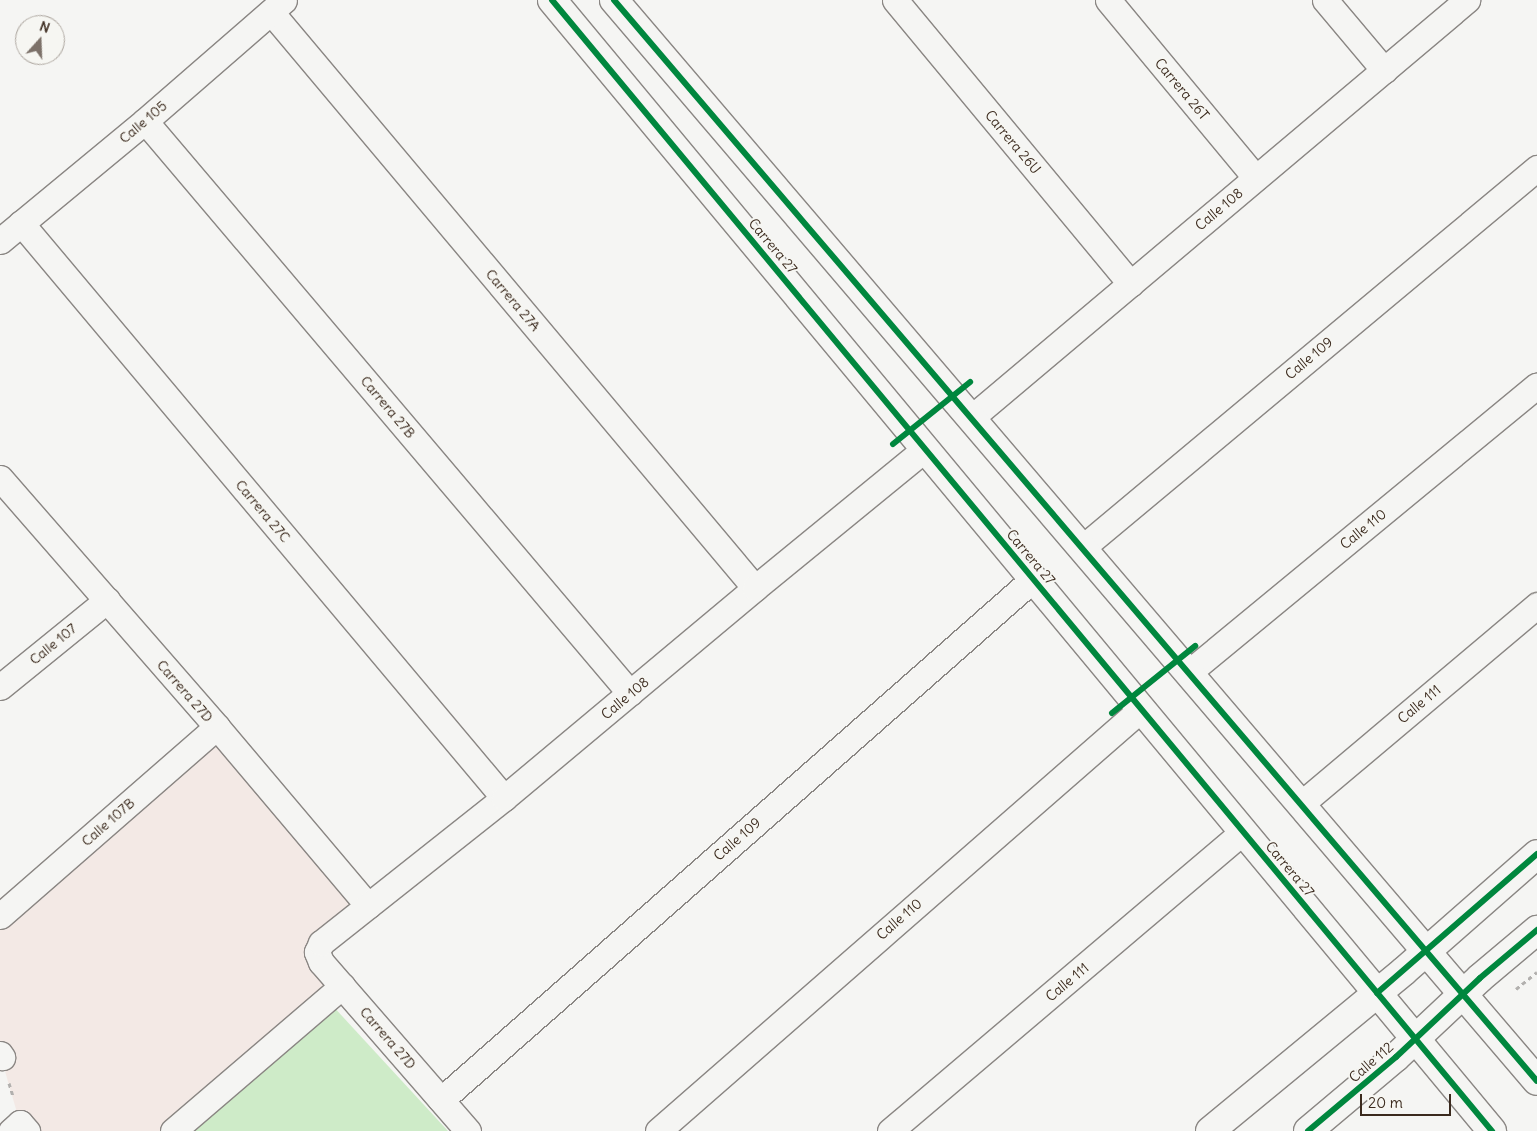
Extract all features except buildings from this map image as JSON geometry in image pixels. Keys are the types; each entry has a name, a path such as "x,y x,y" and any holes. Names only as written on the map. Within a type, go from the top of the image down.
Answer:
{"main road":[{"name":"Carrera 27","path":"552,0 1492,1131"},
{"path":"614,0 1537,1081"},
{"path":"1210,1131 1377,993 1537,854"},
{"name":"Calle 112","path":"1308,1131 1537,930"}],"street":[{"name":"Carrera 26U","path":"895,0 1131,284"},
{"name":"Carrera 26T","path":"1108,0 1256,178"},
{"path":"1325,0 1384,70"},
{"name":"Calle 108","path":"971,418 1467,0"},
{"name":"Calle 105","path":"0,241 145,121 278,6"},
{"name":"Carrera 27A","path":"278,6 755,588"},
{"name":"Carrera 27B","path":"145,121 630,693"},
{"name":"Calle 109","path":"1082,548 1537,168"},
{"name":"Carrera 27C","path":"21,223 504,798"},
{"name":"Calle 110","path":"1188,672 1537,385"},
{"name":"Calle 108","path":"321,943 504,798 755,588 926,449"},
{"name":"Carrera 27D","path":"0,478 107,600 368,906"},
{"name":"Calle 109","path":"441,1100 1033,579"},
{"name":"Calle 107","path":"0,687 107,600"},
{"name":"Calle 111","path":"1301,804 1537,605"},
{"name":"Calle 110","path":"658,1131 1141,709"},
{"name":"Calle 107B","path":"0,916 216,727"},
{"name":"Calle 111","path":"890,1131 1243,832"},
{"name":"Carrera 27D","path":"321,943 317,952 321,962 468,1131"},
{"path":"173,1131 342,986"}],"path":[{"path":"1515,990 1537,972"},
{"path":"1,1056 20,1128"}],"shaded area":[{"path":"217,727 368,906 321,943 342,986 173,1131 27,1131 20,1123 0,1054 0,916"}],"green space":[{"path":"331,1004 448,1131 194,1131"}],"cycle path":[{"path":"552,0 1492,1131"},
{"path":"614,0 1537,1081"},
{"path":"893,444 970,382"},
{"path":"1112,713 1195,646"},
{"path":"1377,993 1537,854"},
{"path":"1308,1131 1396,1057 1480,978 1537,930"}]}
